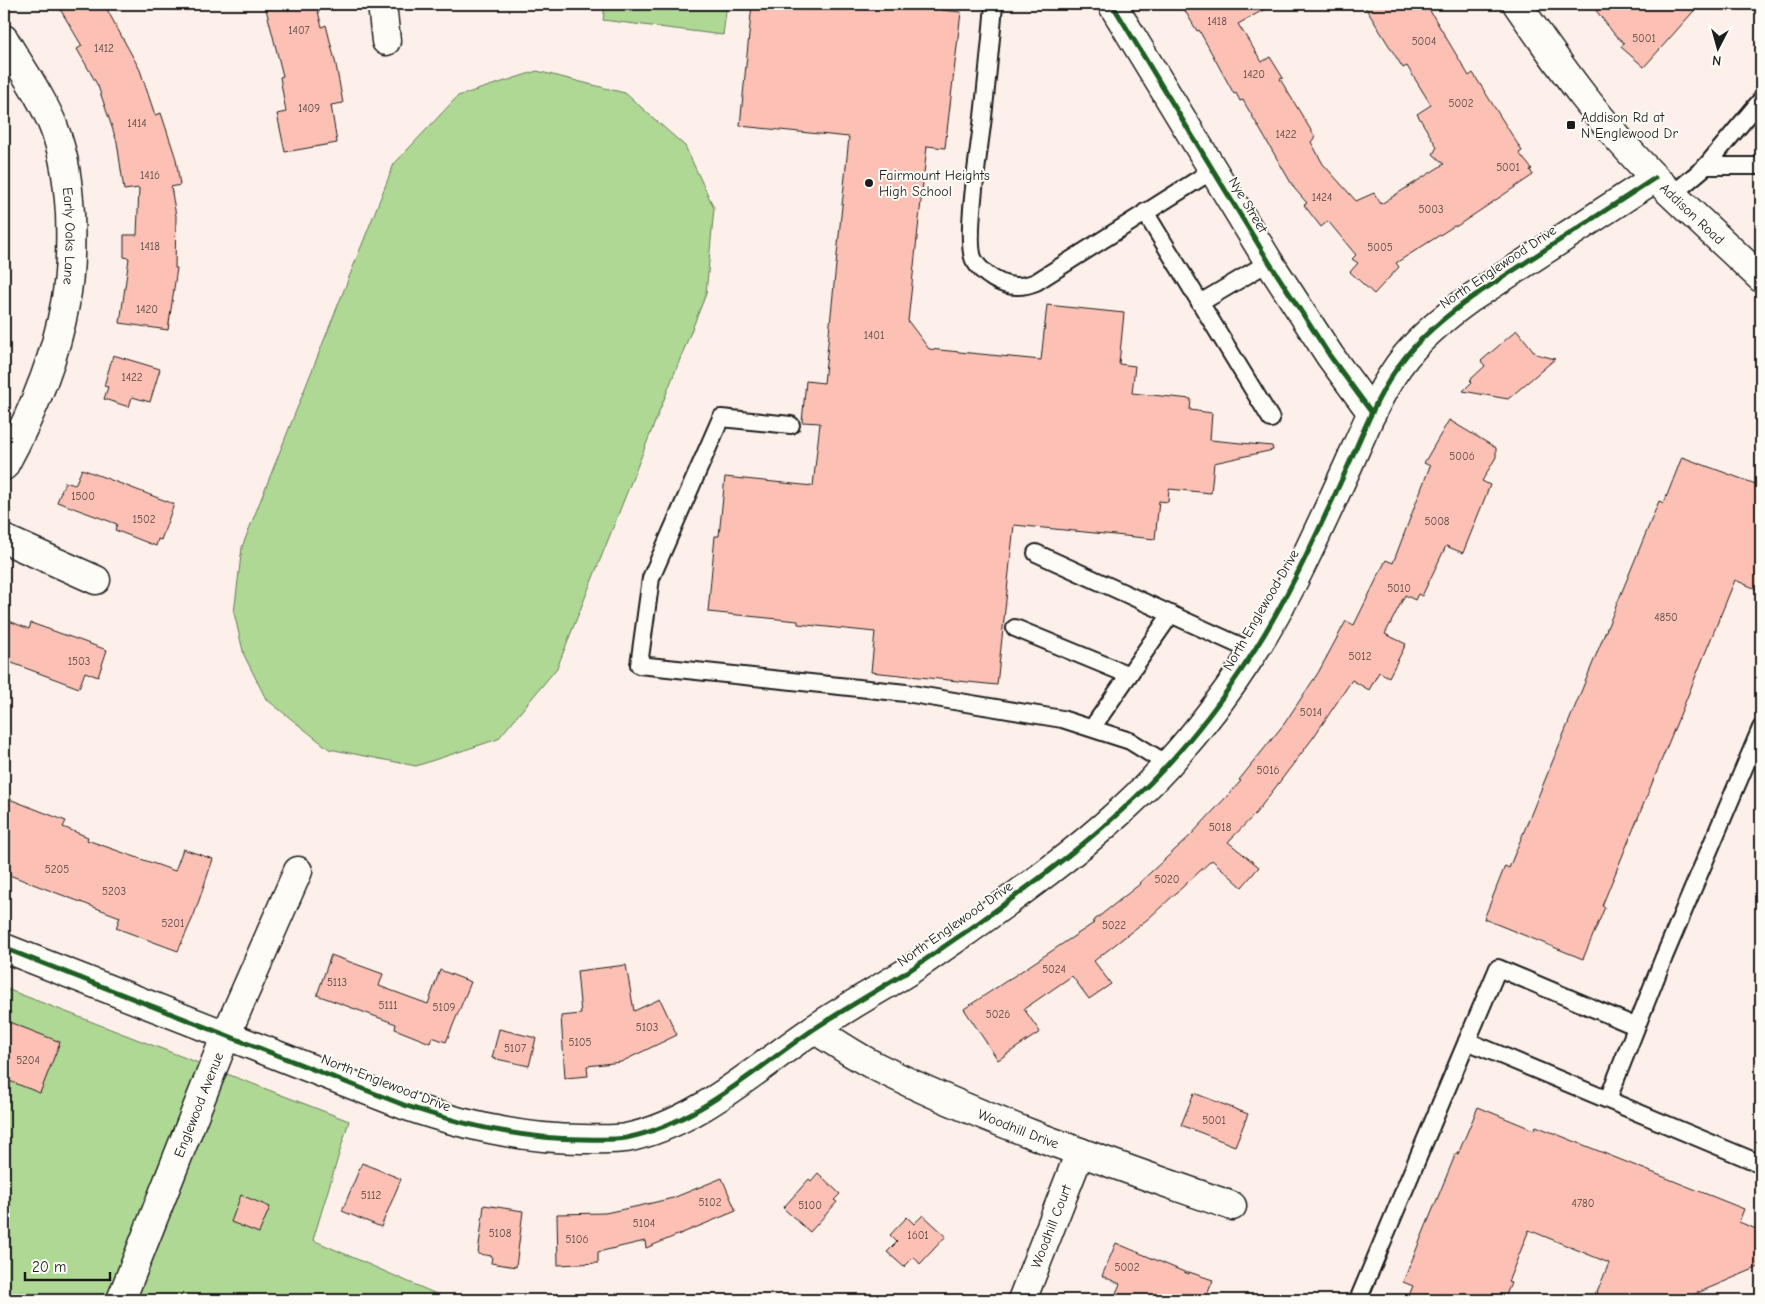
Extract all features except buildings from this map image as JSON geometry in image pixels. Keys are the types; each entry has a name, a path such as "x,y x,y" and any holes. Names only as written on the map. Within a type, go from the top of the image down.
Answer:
{"street":[{"path":"382,4 386,41"},
{"name":"Nye Street","path":"1112,4 1269,262 1330,356 1372,413"},
{"name":"Addison Road","path":"1517,4 1594,110 1664,186 1761,278"},
{"name":"Early Oaks Lane","path":"4,39 44,106 54,128 64,158 70,231 65,304 57,337 32,410 4,466"},
{"name":"North Englewood Drive","path":"4,948 438,1116 483,1128 555,1139 605,1140 627,1138 685,1116 720,1097 814,1029 910,970 1016,897 1124,809 1213,712 1254,652 1316,536 1388,381 1423,336 1442,319 1513,270 1664,186"},
{"path":"4,539 96,580"},
{"name":"Englewood Avenue","path":"124,1293 226,1035 298,871"},
{"name":"Woodhill Drive","path":"814,1029 877,1067 981,1114 1080,1152 1232,1206"},
{"name":"Woodhill Court","path":"1022,1300 1080,1152"}],"lane":[{"path":"994,4 972,206 971,242 974,259 985,274 1004,284 1017,286 1036,282 1214,170"},
{"path":"1664,186 1706,166 1761,100"},
{"path":"1706,166 1761,166"},
{"path":"1145,212 1271,419"},
{"path":"1200,303 1269,262"},
{"path":"791,426 721,418 651,578 638,665 906,693 1062,719 1130,742 1166,764"},
{"path":"1036,553 1254,652"},
{"path":"1092,728 1171,614"},
{"path":"1015,628 1129,675"},
{"path":"1608,1099 1636,1026 1761,728"},
{"path":"1358,1300 1498,968 1636,1026"},
{"path":"1467,1041 1761,1164"}],"green space":[{"path":"605,4 727,4 723,35 603,20"},
{"path":"537,71 625,93 685,146 714,208 706,294 557,668 498,739 416,766 329,749 266,699 244,655 234,613 242,547 394,164 458,96"},
{"path":"4,988 349,1121 313,1240 450,1300 4,1300"}],"cycle path":[{"path":"1112,4 1269,262 1330,356 1372,413"},
{"path":"4,948 404,1105 470,1125 514,1134 559,1138 610,1139 626,1138 652,1131 677,1121 725,1093 814,1029 907,972 967,931 1066,858 1140,793 1176,756 1208,716 1266,632 1303,562 1388,381 1406,356 1436,325 1471,298 1655,178"}],"place":[{"name":"Addison Rd at N Englewood Dr","path":"1571,125"},
{"name":"Fairmount Heights High School","path":"869,183"}]}
